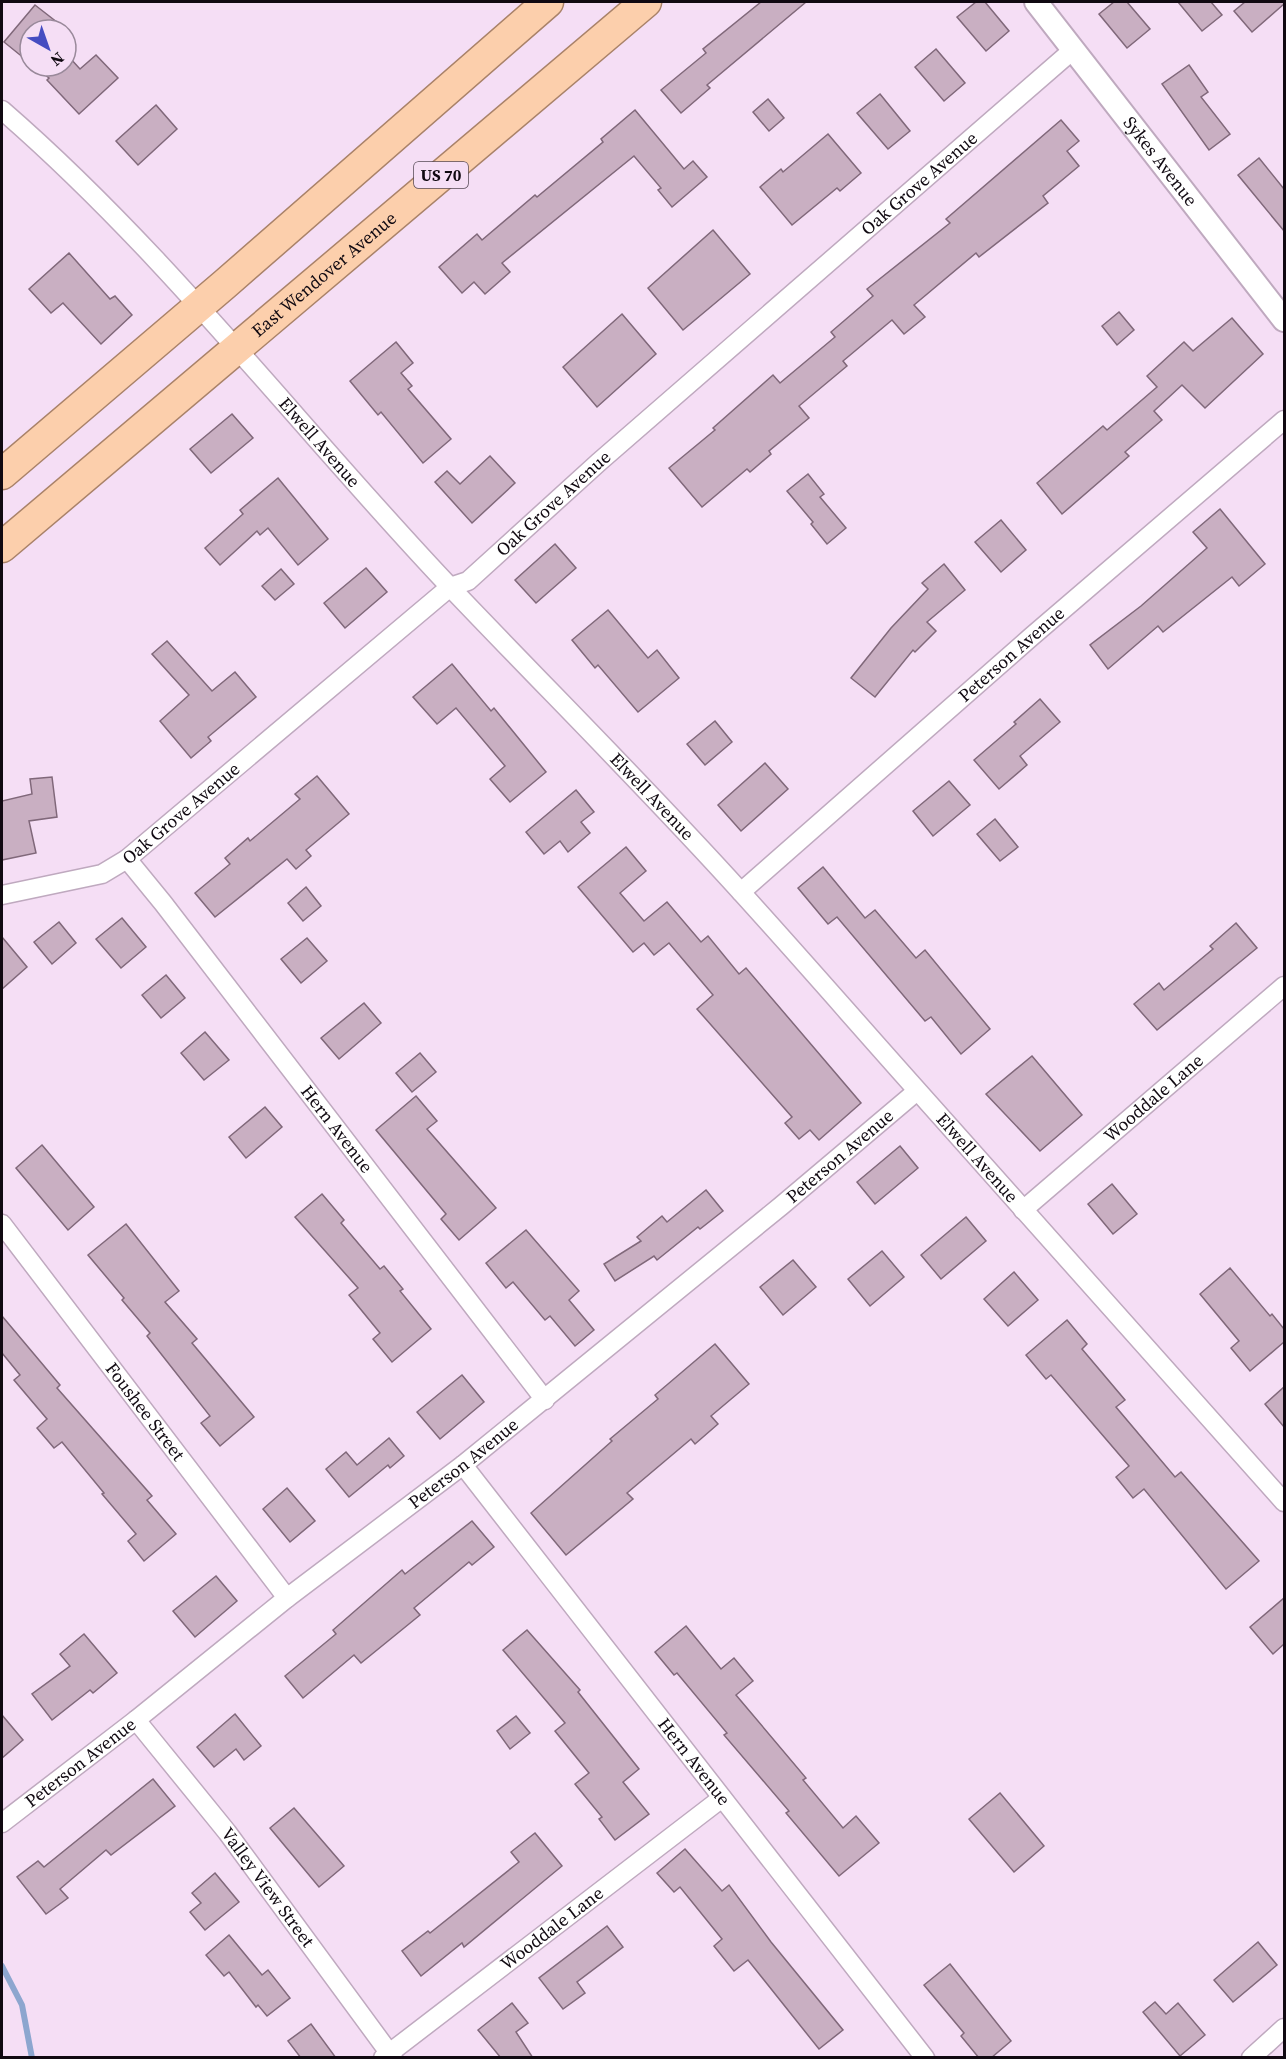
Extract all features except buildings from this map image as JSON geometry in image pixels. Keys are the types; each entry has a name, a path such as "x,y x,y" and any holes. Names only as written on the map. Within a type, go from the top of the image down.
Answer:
{"highway":[{"path":"2,474 200,306 548,2"},
{"name":"East Wendover Avenue","path":"2,547 646,2"},
{"path":"2,566 80,480"}],"street":[{"name":"Sykes Avenue","path":"1036,2 1284,320"},
{"name":"Oak Grove Avenue","path":"2,895 102,874 127,859 450,587 468,580 599,462 1074,49"},
{"name":"Elwell Avenue","path":"2,110 89,189 200,306 450,587 605,745 741,892 1284,1502"},
{"name":"Peterson Avenue","path":"741,892 1031,637 1284,420"},
{"name":"Hern Avenue","path":"127,859 545,1400"},
{"name":"Wooddale Lane","path":"1023,1210 1284,986"},
{"name":"Peterson Avenue","path":"2,1823 136,1720 287,1598 545,1400 917,1091"},
{"name":"Foushee Street","path":"2,1224 287,1598"},
{"name":"Hern Avenue","path":"463,1465 926,2058"},
{"name":"Valley View Street","path":"136,1720 227,1832 388,2056"},
{"name":"Wooddale Lane","path":"388,2056 722,1798"},
{"path":"1251,2058 1284,2028"}],"waterway":[{"path":"2,1966 22,2005 32,2058"}]}
